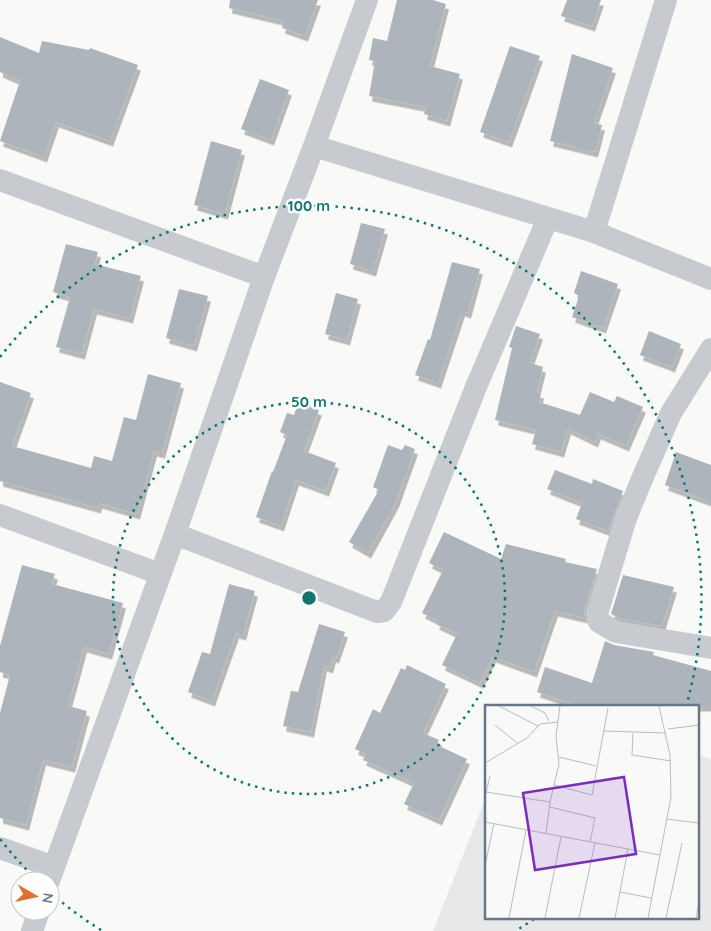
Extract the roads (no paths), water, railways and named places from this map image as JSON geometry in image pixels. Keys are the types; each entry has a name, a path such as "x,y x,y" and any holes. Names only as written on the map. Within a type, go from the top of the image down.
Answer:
{"street":[{"path":"53,871 175,534 264,277 367,0"},
{"path":"594,232 666,0"},
{"path":"314,146 594,232 711,279"},
{"path":"0,180 264,277"},
{"path":"175,534 377,612 384,611 391,602 476,387 548,218"},
{"path":"711,349 671,413 642,479 626,518 597,614 599,622 616,632 711,648"},
{"path":"0,514 160,574"},
{"path":"0,848 46,871"}]}
